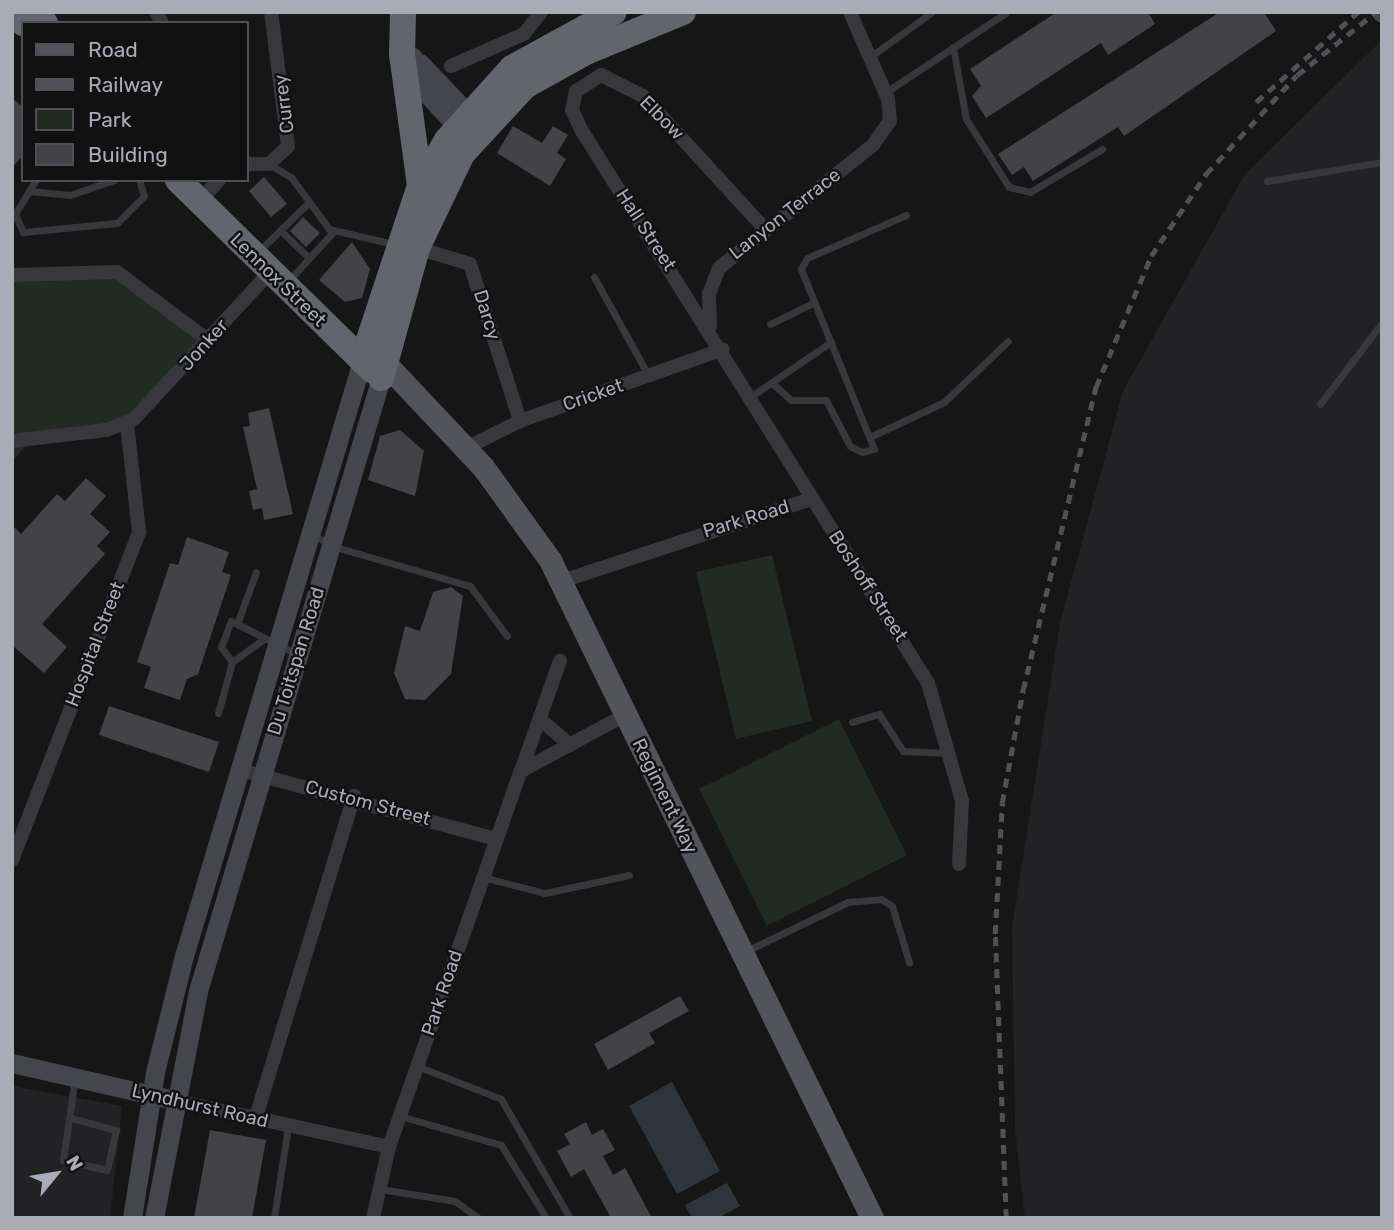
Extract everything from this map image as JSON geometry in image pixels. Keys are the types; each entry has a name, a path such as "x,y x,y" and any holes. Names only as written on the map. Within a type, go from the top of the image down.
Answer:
{"highway":[{"path":"470,128 527,57 614,12"},
{"path":"470,128 525,86 586,52 683,12"},
{"path":"403,13 420,186"},
{"name":"Du Toitspan Road","path":"373,361 408,246 420,186 470,128"},
{"name":"Du Toitspan Road","path":"408,246 438,196 470,128"},
{"name":"Lennox Street","path":"184,182 205,189 282,258 373,361"}],"main road":[{"name":"Regiment Way","path":"373,361 418,400 466,448 518,511 562,581 872,1218"}],"street":[{"name":"Currey","path":"270,164 288,146 290,129 271,12"},
{"path":"451,66 524,34 541,12"},
{"path":"850,12 885,92"},
{"path":"403,13 425,92 470,128"},
{"name":"Elbow","path":"582,131 572,110 576,91 601,75 623,83 651,103 764,228"},
{"name":"Lanyon Terrace","path":"711,330 708,303 715,274 764,228 873,145 891,112 885,92"},
{"name":"Hall Street","path":"582,131 711,330"},
{"path":"248,164 270,164"},
{"name":"Darcy","path":"408,246 470,264 520,421"},
{"name":"Jonker","path":"127,423 208,340 282,258"},
{"path":"12,275 107,268 127,276 208,340"},
{"name":"Boshoff Street","path":"711,330 811,499 922,672 950,752 963,814 959,864"},
{"name":"Cricket","path":"466,448 520,421 723,349"},
{"name":"Du Toitspan Road","path":"132,1218 152,1095 184,956 240,770 270,643 373,361"},
{"name":"Du Toitspan Road","path":"154,1218 172,1100 262,775 332,546 373,361"},
{"path":"12,441 127,423"},
{"name":"Hospital Street","path":"12,860 139,532 127,423"},
{"name":"Park Road","path":"562,581 811,499"},
{"name":"Park Road","path":"373,1218 388,1147 481,877 560,661"},
{"path":"521,771 625,715"},
{"path":"540,719 570,745"},
{"name":"Custom Street","path":"240,770 354,796 495,839"},
{"path":"255,1120 354,796"},
{"name":"Lyndhurst Road","path":"12,1063 255,1120 388,1147"}],"lane":[{"path":"870,57 932,12"},
{"path":"885,92 1007,12"},
{"path":"953,47 966,119 1009,187 1030,192 1102,149"},
{"path":"1268,181 1382,162"},
{"path":"270,164 291,177 307,204 334,231 408,246"},
{"path":"35,182 15,214 23,232 103,227 117,223 144,195 140,182"},
{"path":"29,191 70,195 108,182"},
{"path":"282,258 307,204"},
{"path":"774,385 791,400 827,400 855,450 874,449 874,435 813,303 801,269 807,258 906,215"},
{"path":"282,258 334,231"},
{"path":"594,277 648,376"},
{"path":"770,324 813,303"},
{"path":"1320,404 1382,323"},
{"path":"874,435 944,402 1008,341"},
{"path":"750,397 774,385 791,364 831,342"},
{"path":"312,533 332,546 470,586 507,636"},
{"path":"238,621 256,572"},
{"path":"232,662 221,647 230,621 238,621 270,643 297,654"},
{"path":"218,713 232,662 270,643"},
{"path":"852,722 879,714 903,751 950,752"},
{"path":"481,877 545,893 629,875"},
{"path":"742,953 848,902 881,899 892,906 909,962"},
{"path":"417,1066 509,1108 570,1218"},
{"path":"71,1118 116,1130 107,1170 63,1160 75,1077"},
{"path":"399,1115 501,1145 546,1218"},
{"path":"274,1218 288,1126"},
{"path":"379,1188 455,1201 478,1218"}],"shaded area":[{"path":"1382,40 1382,1218 1025,1218 1015,1128 1012,927 1060,623 1123,391 1245,174"},
{"path":"672,1082 720,1171 677,1194 629,1106"},
{"path":"12,1086 122,1106 110,1218 12,1218"},
{"path":"727,1183 740,1206 718,1218 692,1218 685,1205"}],"green space":[{"path":"114,270 209,346 135,426 97,439 29,442 12,462 12,273"},
{"path":"772,555 812,721 736,739 696,572"},
{"path":"839,719 907,855 767,926 699,789"}],"building":[{"path":"1057,12 1148,12 1155,24 1108,55 1101,43 986,118 972,96 981,86 970,69"},
{"path":"1220,12 1264,12 1276,31 1124,136 1118,127 1033,181 1024,167 1012,175 998,154"},
{"path":"12,98 21,105 21,157 12,168"},
{"path":"513,126 542,143 553,126 568,135 557,153 566,159 550,186 497,153"},
{"path":"264,177 287,204 271,217 249,191"},
{"path":"303,217 320,233 306,247 290,231"},
{"path":"352,242 370,269 362,298 345,302 319,280"},
{"path":"269,408 293,514 264,520 262,508 253,510 249,491 257,489 243,427 250,426 248,413"},
{"path":"400,430 424,451 415,496 368,480 380,436"},
{"path":"86,478 106,496 90,514 110,532 97,546 105,554 42,624 67,647 44,673 12,645 12,525 21,534 57,494 65,501"},
{"path":"187,537 229,552 222,572 231,575 198,674 187,679 180,700 144,688 151,667 137,662 170,563 178,565"},
{"path":"451,587 463,596 451,674 425,700 405,699 394,673 405,626 420,631 433,592"},
{"path":"109,706 219,742 209,772 99,735"},
{"path":"680,996 689,1011 649,1033 655,1043 608,1070 594,1044"},
{"path":"586,1122 592,1135 603,1129 615,1150 603,1156 613,1175 625,1168 652,1218 611,1218 584,1169 571,1177 557,1151 570,1144 564,1134"},
{"path":"210,1130 266,1140 252,1218 194,1218"}],"railway":[{"path":"1256,102 1358,12"},
{"path":"1006,1218 995,934 1002,803 1023,690 1096,387 1151,256 1206,174 1297,75 1376,12"}]}
